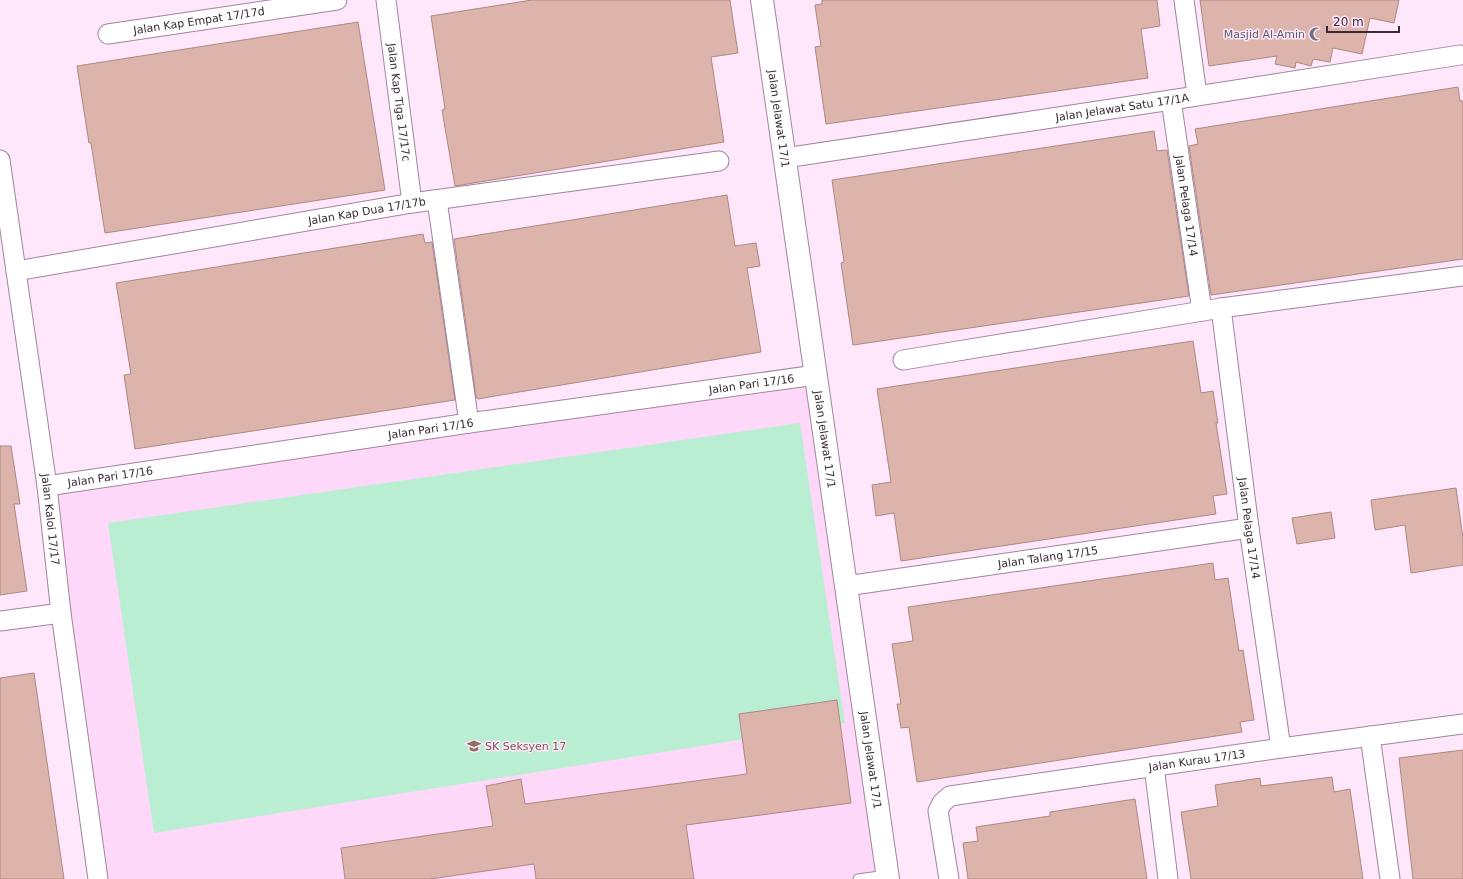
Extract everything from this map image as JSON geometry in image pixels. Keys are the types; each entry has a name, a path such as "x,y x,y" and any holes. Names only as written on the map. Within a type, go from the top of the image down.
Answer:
{"street":[{"name":"Jalan Kap Empat 17/17d","path":"108,34 337,0"},
{"name":"Jalan Kap Tiga 17/17c","path":"386,0 412,203"},
{"name":"Jalan Jelawat 17/1","path":"762,0 887,877"},
{"path":"1184,0 1197,95"},
{"name":"Jalan Jelawat Satu 17/1A","path":"785,158 1460,55"},
{"name":"Jalan Pelaga 17/14","path":"1171,100 1202,311"},
{"name":"Jalan Kaloi 17/17","path":"0,160 47,486 61,613 98,879"},
{"name":"Jalan Kap Dua 17/17b","path":"16,271 412,203 719,161"},
{"path":"437,200 469,423"},
{"path":"903,360 1221,308 1463,276"},
{"name":"Jalan Pelaga 17/14","path":"1221,308 1249,528 1281,748"},
{"name":"Jalan Pari 17/16","path":"47,486 469,423 816,375"},
{"name":"Jalan Talang 17/15","path":"846,586 1249,528"},
{"path":"0,621 61,613"},
{"name":"Jalan Kurau 17/13","path":"949,879 938,811 942,803 950,796 1281,748 1463,724"},
{"path":"1370,736 1390,879"},
{"path":"1154,766 1168,879"}],"lane":[{"path":"858,879 887,877"}],"shaded area":[{"name":"SK Seksyen 17","path":"816,375 888,879 98,879 47,486"}],"green space":[{"name":"SK Seksyen 17","path":"800,423 845,723 154,833 108,523"}],"building":[{"path":"532,0 730,0 738,53 711,57 724,142 455,186 442,110 445,109 431,16"},
{"path":"822,0 1157,0 1160,26 1141,29 1148,78 826,124 815,47 821,46 815,5 822,4"},
{"name":"Masjid Al-Amin","path":"1200,0 1399,0 1394,23 1370,18 1362,54 1333,48 1330,62 1313,59 1311,66 1296,62 1295,68 1275,64 1277,56 1209,66"},
{"path":"358,22 385,190 105,233 77,66"},
{"path":"1458,87 1460,101 1463,101 1463,259 1211,295 1189,146 1198,144 1195,129"},
{"path":"1154,131 1157,151 1167,150 1189,296 853,345 841,263 844,262 832,180"},
{"path":"727,195 735,246 756,243 760,266 747,268 761,352 478,399 476,397 454,239"},
{"path":"423,234 425,243 432,242 455,400 135,449 124,375 131,374 116,283"},
{"path":"1193,341 1201,393 1213,391 1218,423 1216,423 1227,494 1213,496 1216,514 901,561 894,513 876,516 872,485 891,482 877,389"},
{"path":"0,446 11,446 20,504 14,504 27,591 0,595"},
{"path":"1456,488 1463,538 1463,565 1411,573 1405,525 1375,530 1371,500"},
{"path":"1331,512 1335,538 1297,544 1292,518"},
{"path":"1213,563 1215,580 1228,578 1239,651 1243,650 1254,720 1240,722 1242,732 917,782 909,727 901,728 897,704 901,704 892,644 913,641 908,607"},
{"path":"34,673 64,879 0,879 0,678"},
{"path":"837,700 851,803 686,825 694,879 536,879 534,864 430,879 345,879 341,848 493,826 486,786 521,779 525,804 747,774 739,714"},
{"path":"1463,750 1463,879 1413,879 1399,758"},
{"path":"1332,777 1334,792 1350,789 1363,879 1191,879 1181,812 1218,806 1215,785 1260,778 1261,786"},
{"path":"1135,799 1147,879 968,879 963,843 978,841 976,827 1050,816 1050,812"}],"place":[{"name":"Masjid Al-Amin","path":"1316,34"},
{"name":"SK Seksyen 17","path":"474,746"}]}
